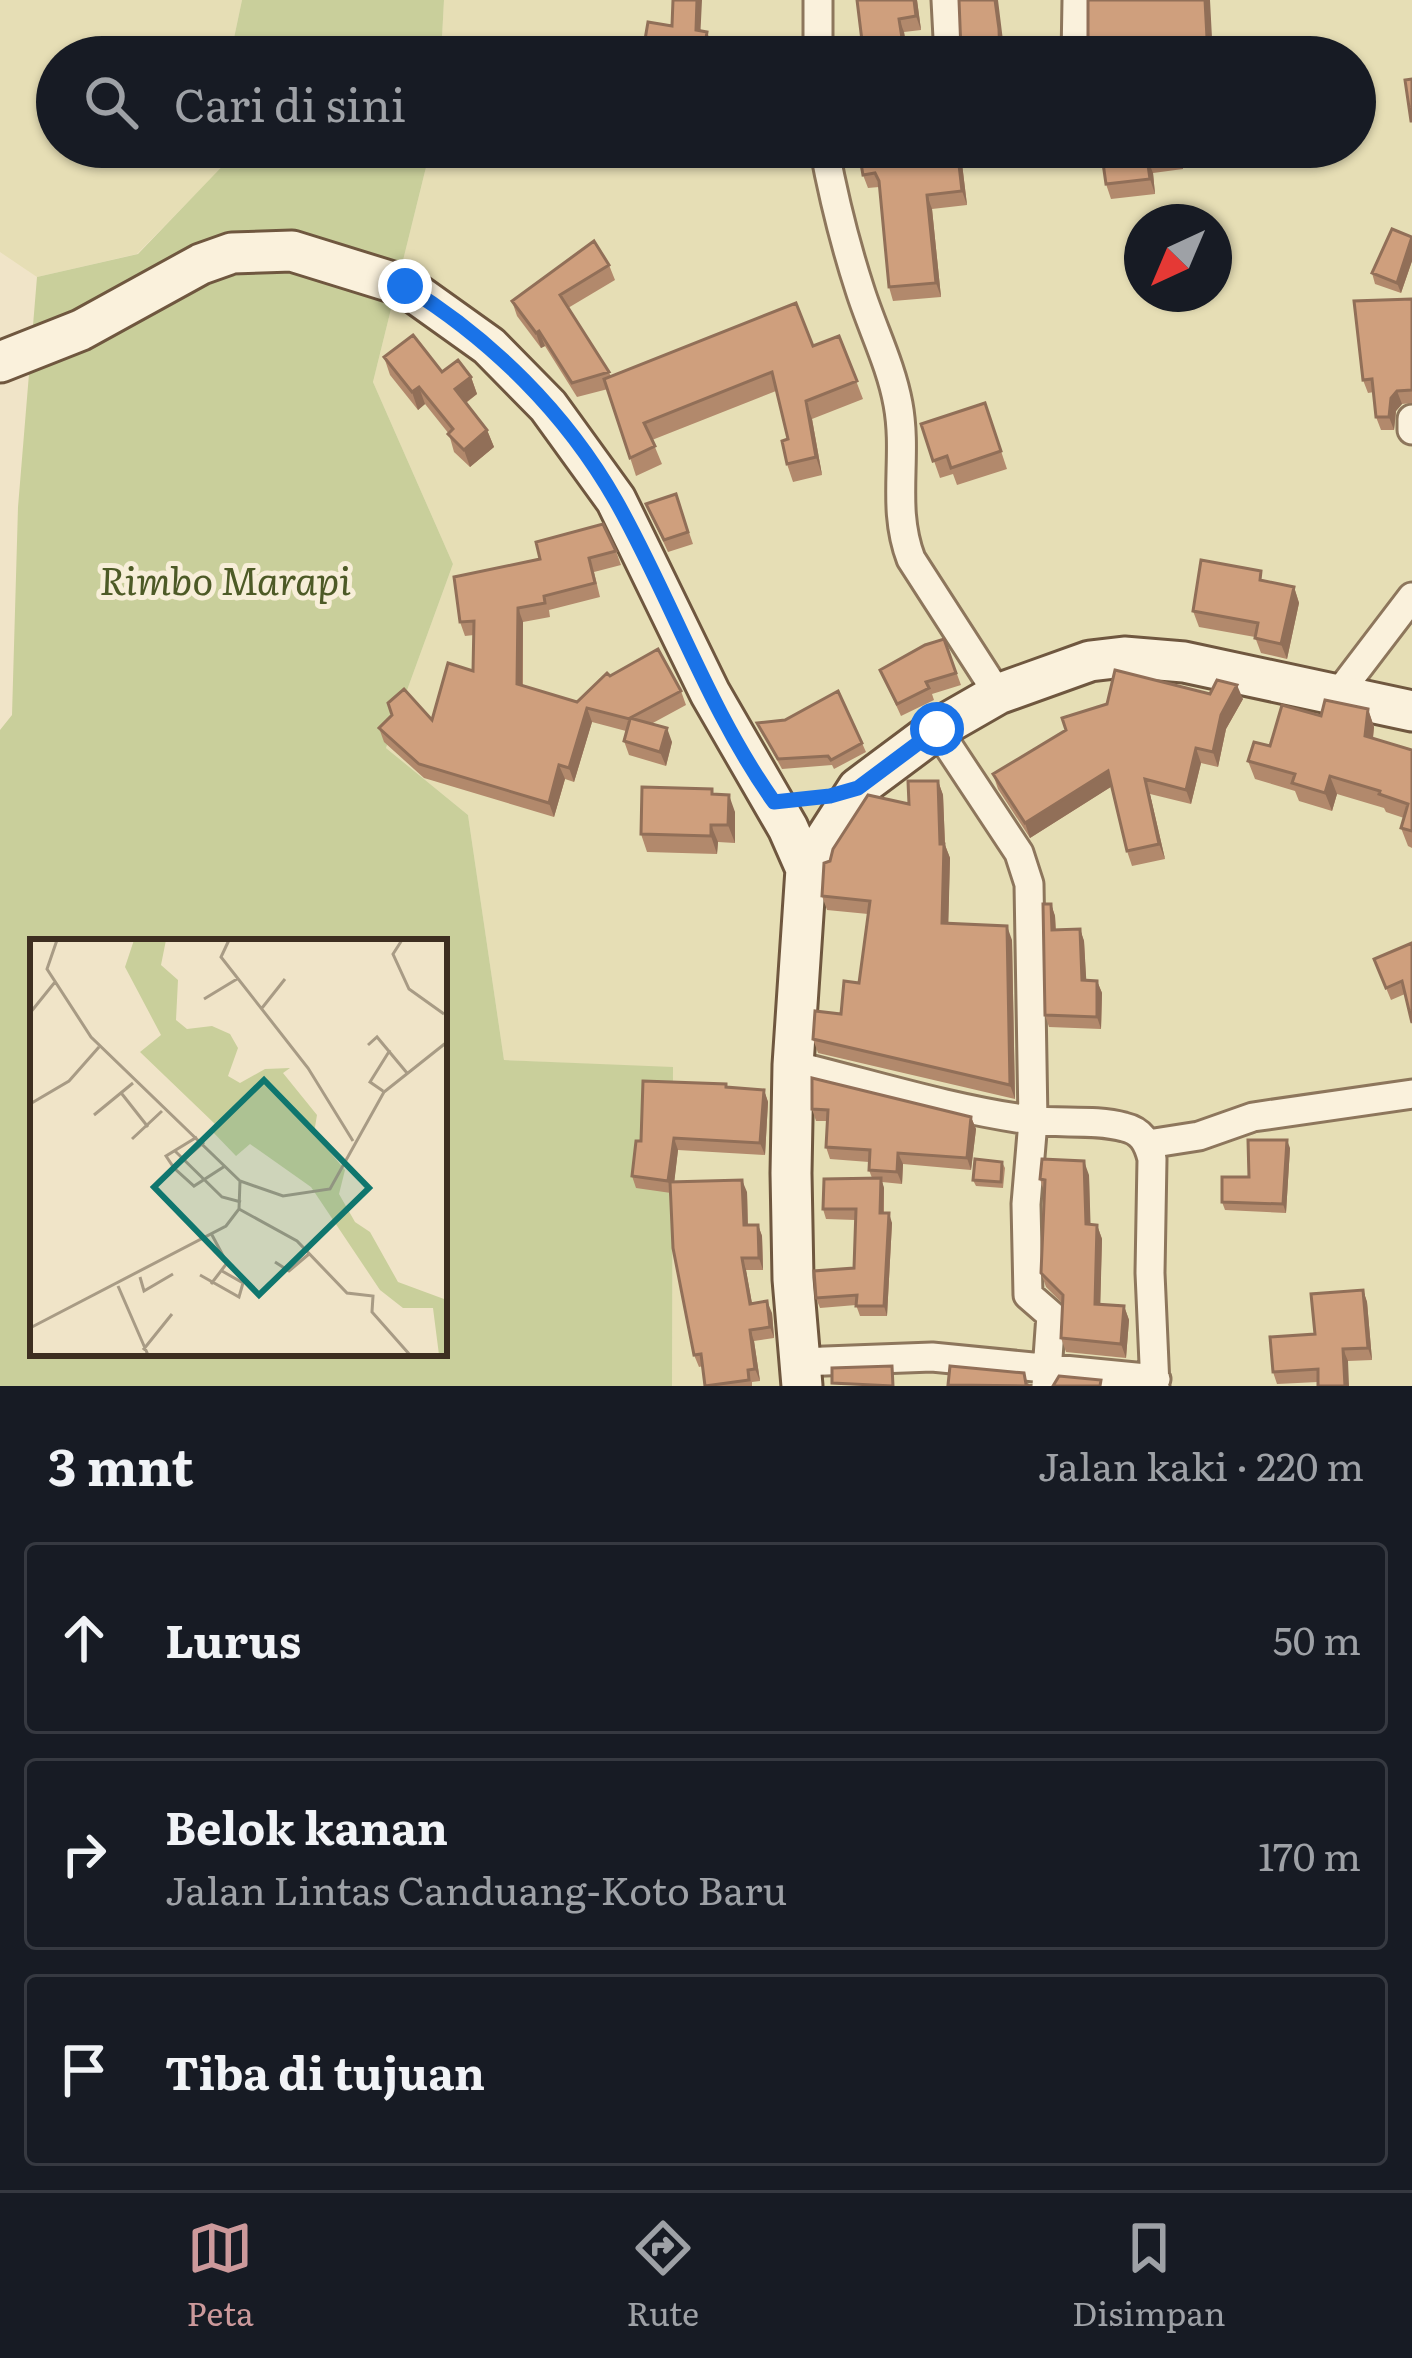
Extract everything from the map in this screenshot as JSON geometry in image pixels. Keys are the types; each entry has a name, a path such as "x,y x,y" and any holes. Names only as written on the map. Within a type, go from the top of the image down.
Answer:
{"main road":[{"path":"0,362 81,330 201,264 232,253 292,251 405,286 442,309 489,346 548,406 616,500 743,755 774,802 806,869"},
{"path":"801,1374 793,1279 793,1065 806,869 858,788 937,729 998,694 1046,674 1124,656 1184,662 1412,711"},
{"path":"774,802 858,788"}],"street":[{"path":"818,0 818,36"},
{"path":"946,0 948,36"},
{"path":"1076,36 1077,0"},
{"path":"836,168 859,289 899,409 899,522 904,541 998,694"},
{"path":"1412,419 1412,430"},
{"path":"1339,694 1412,597"},
{"path":"937,729 1019,853 1029,884 1033,1120 1026,1204 1028,1295 1051,1315 1046,1378"},
{"path":"793,1065 1033,1120 1122,1126 1137,1132 1148,1144 1152,1160 1150,1273 1156,1383 1046,1378 932,1357 801,1374"},
{"path":"1148,1144 1198,1136 1253,1117 1412,1094"},
{"path":"931,1386 932,1357"}],"shaded area":[{"path":"0,0 242,0 234,36 36,36 36,168 221,168 137,254 37,277 0,252"},
{"path":"444,0 1412,0 1412,1386 672,1386 673,1068 504,1060 468,815 386,748 453,564 373,382 426,168 1376,168 1376,36 442,36"}],"green space":[{"path":"242,0 444,0 442,36 234,36"},
{"name":"Rimbo Marapi","path":"221,168 426,168 373,382 453,564 386,748 468,815 504,1060 673,1067 672,1386 0,1386 0,730 12,715 18,507 37,277 138,254"}],"building":[{"path":"673,0 697,0 696,30 707,32 706,36 646,36 648,22 672,26"},
{"path":"857,0 914,0 916,16 899,19 902,36 861,36"},
{"path":"959,0 995,0 999,36 960,36"},
{"path":"1088,0 1205,0 1207,36 1088,36"},
{"path":"1412,79 1412,121 1411,121 1405,80"},
{"path":"862,168 959,168 962,191 927,195 936,283 889,287 879,181 875,173 863,175"},
{"path":"1104,168 1148,168 1150,179 1106,184"},
{"path":"1392,229 1412,237 1397,283 1372,273"},
{"path":"594,241 609,265 560,295 609,372 572,383 539,331 512,301"},
{"path":"1412,299 1412,390 1397,391 1391,398 1389,417 1376,417 1372,379 1363,380 1354,301"},
{"path":"796,303 813,346 839,336 857,381 806,401 816,457 787,464 782,441 788,439 772,372 644,423 655,446 630,458 604,379"},
{"path":"413,335 442,372 458,360 471,377 455,389 487,430 464,450 448,434 453,429 419,387 412,392 384,357"},
{"path":"985,403 1001,451 951,468 947,456 933,461 921,424"},
{"path":"676,494 688,532 664,540 646,504"},
{"path":"603,524 616,551 589,558 595,583 518,608 517,684 577,702 607,673 610,676 658,649 681,691 630,718 667,728 660,752 624,741 630,719 587,708 569,768 559,765 549,803 419,764 379,728 392,715 388,703 404,689 432,720 448,663 473,671 474,621 460,622 454,577 540,559 536,542"},
{"path":"1201,560 1261,571 1260,580 1294,587 1281,644 1255,638 1258,623 1193,611"},
{"path":"944,639 956,673 926,682 929,688 897,704 880,670"},
{"path":"1115,670 1210,694 1217,680 1237,685 1221,715 1213,752 1196,748 1186,790 1145,779 1159,844 1127,851 1108,771 1025,823 993,774 1066,730 1062,718 1107,704"},
{"path":"838,691 862,743 831,760 828,756 778,759 757,723 785,720"},
{"path":"1325,700 1368,709 1365,736 1412,750 1412,831 1401,828 1408,804 1380,791 1330,776 1325,793 1292,783 1295,774 1248,761 1254,742 1270,746 1282,705 1321,716"},
{"path":"908,781 938,781 940,844 944,844 942,923 1007,926 1010,1085 813,1039 815,1011 841,1014 844,981 859,983 870,901 822,896 824,863 830,861 868,795 909,804"},
{"path":"642,787 712,789 712,794 729,795 728,825 711,825 711,836 641,834"},
{"path":"1043,904 1051,904 1052,930 1080,929 1082,980 1097,981 1097,1017 1045,1015"},
{"path":"1412,943 1412,1023 1402,981 1386,988 1374,959"},
{"path":"812,1078 971,1117 967,1158 898,1153 897,1172 869,1170 870,1150 826,1147 828,1110 812,1109"},
{"path":"643,1081 764,1090 760,1143 674,1138 668,1181 632,1176 636,1141 641,1141"},
{"path":"1248,1140 1287,1140 1283,1204 1222,1202 1222,1177 1249,1177"},
{"path":"975,1159 1002,1162 1001,1182 973,1180"},
{"path":"1042,1159 1084,1161 1086,1224 1097,1225 1095,1304 1124,1306 1121,1344 1061,1338 1063,1295 1041,1273"},
{"path":"881,1178 880,1213 889,1213 884,1306 856,1306 857,1295 816,1298 814,1271 854,1268 856,1209 823,1209 824,1179"},
{"path":"742,1180 744,1225 758,1225 759,1258 742,1258 750,1304 767,1301 770,1327 750,1330 755,1369 748,1370 749,1380 705,1386 701,1354 694,1355 673,1248 670,1182"},
{"path":"1363,1290 1368,1348 1343,1349 1345,1386 1318,1386 1318,1369 1273,1372 1270,1337 1315,1334 1311,1294"},
{"path":"892,1366 893,1386 832,1383 832,1368"},
{"path":"950,1366 1024,1373 1030,1386 948,1385"},
{"path":"1059,1376 1101,1380 1100,1386 1053,1386"}],"route":[{"path":"405,286 489,346 584,451 616,500 743,755 774,802 808,800 858,788 937,729"}]}
